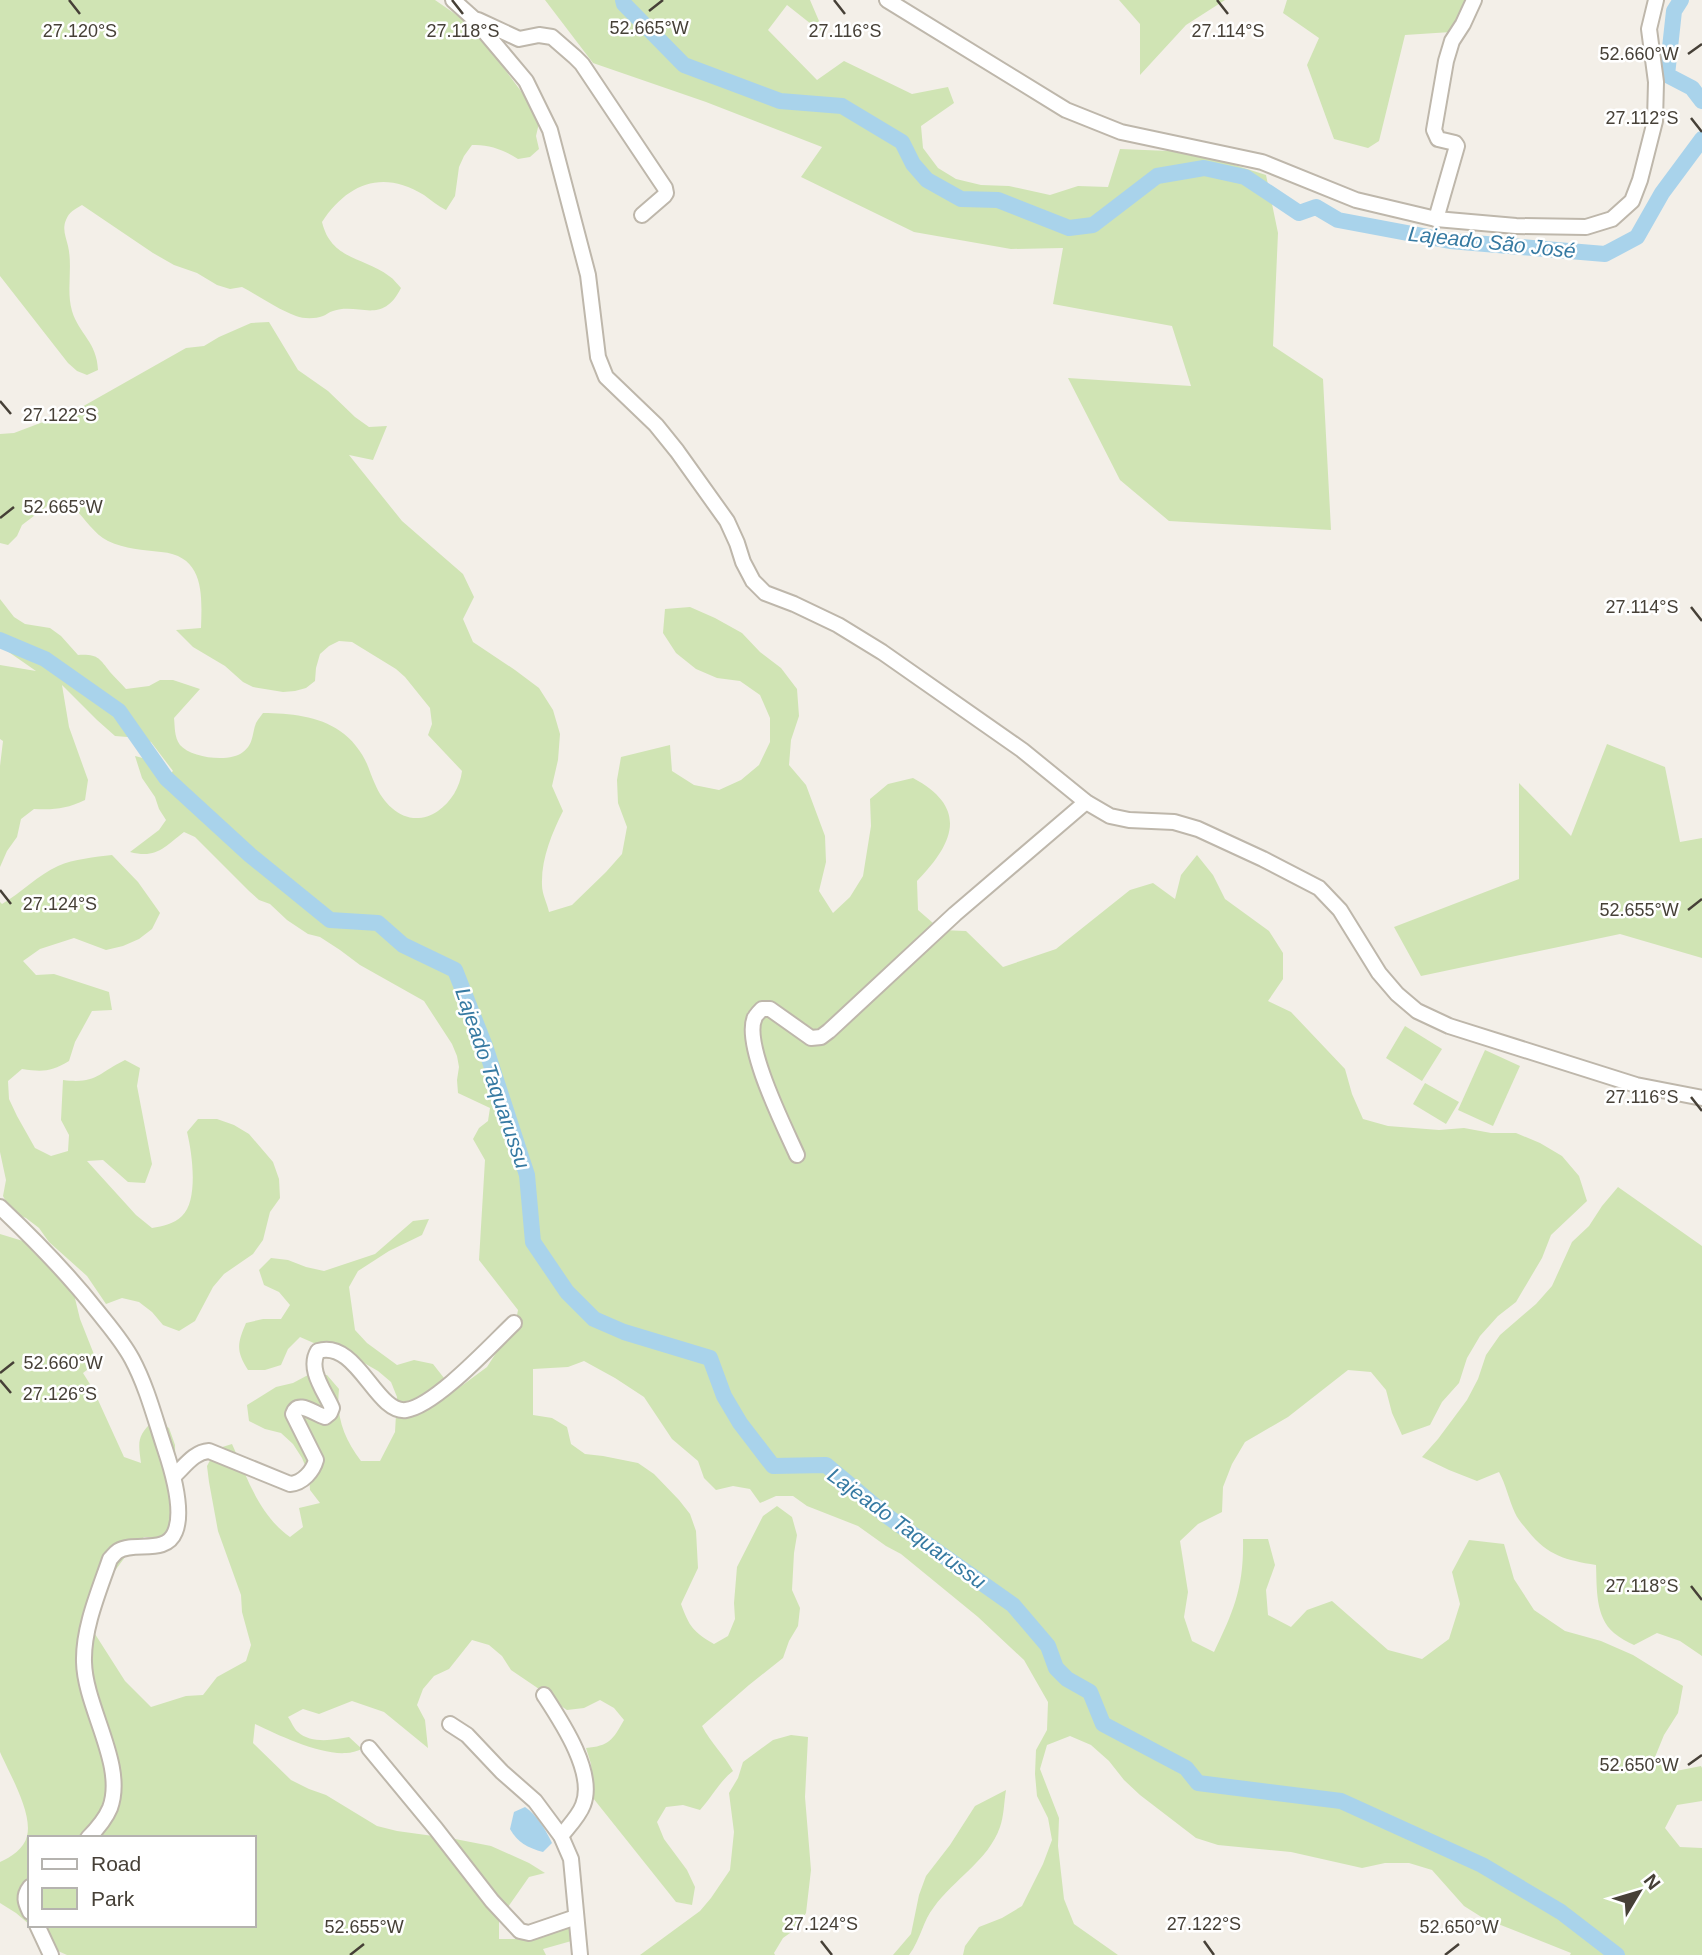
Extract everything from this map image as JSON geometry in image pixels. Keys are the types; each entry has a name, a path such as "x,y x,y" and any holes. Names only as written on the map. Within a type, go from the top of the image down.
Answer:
{"street":[{"path":"453,0 473,18 526,81 550,130 588,275 598,357 606,377 656,425 701,483 727,522 753,581 765,593 838,625 882,652 1022,750 1086,802 1110,816 1129,820 1174,822 1198,828 1319,888 1340,910 1379,972 1397,994 1417,1011 1449,1026 1636,1085 1702,1098"},
{"path":"887,0 1066,110 1121,132 1262,162 1356,200 1436,219 1516,226 1586,227 1612,219 1632,201 1640,180 1654,121 1656,82 1649,29 1656,0"},
{"path":"1436,219 1457,146 1455,143 1438,139 1434,130 1452,41 1474,0"},
{"path":"473,18 519,40 539,35 552,37 582,64 665,188 664,196 642,215"},
{"path":"797,1155 757,1060 753,1032 755,1017 762,1009 770,1009 811,1038 821,1037 955,914 1086,802"},
{"path":"0,1207 80,1290 132,1359 174,1476 178,1517 175,1534 165,1543 118,1551 110,1559 87,1634 84,1662 88,1692 111,1759 114,1785 111,1807 102,1823 90,1836"},
{"path":"174,1476 201,1452 209,1451 290,1484 297,1484 309,1473 316,1460 293,1414 294,1410 302,1406 325,1416 332,1408 314,1369 313,1360 317,1351 326,1349 339,1353 356,1366 388,1405 399,1410 408,1410 438,1395 514,1323"},
{"path":"544,1695 564,1724 584,1772 587,1788 583,1805 561,1836"},
{"path":"450,1724 475,1742 502,1772 535,1801 561,1836 571,1859 580,1955"},
{"path":"369,1748 492,1901 520,1931 529,1933 576,1917"},
{"path":"28,1890 25,1894 28,1908"},
{"path":"38,1927 51,1955"}],"green space":[{"path":"0,0 435,0 471,25 497,55 535,110 539,123 536,136 539,149 530,157 518,159 496,148 472,145 459,167 455,196 446,210 409,187 394,183 367,185 343,198 322,222 326,234 341,251 379,270 401,288 394,300 378,310 343,309 317,318 296,316 242,287 230,289 217,285 197,273 174,265 82,205 69,215 64,230 69,254 72,311 97,360 98,370 87,375 68,363 0,276"},
{"path":"545,0 810,0 825,35 787,5 768,30 817,80 844,61 912,94 948,87 954,103 921,126 923,148 938,168 956,179 1050,195 1078,186 1108,187 1120,149 1194,152 1266,175 1278,233 1273,346 1323,379 1331,530 1169,521 1120,480 1068,378 1191,386 1172,326 1053,304 1063,248 1011,249 914,232 801,177 822,147 706,102 593,63"},
{"path":"1119,0 1225,0 1186,25 1140,75 1140,24"},
{"path":"1287,0 1480,0 1451,32 1405,35 1379,141 1368,148 1334,139 1307,65 1319,38 1283,13"},
{"path":"269,322 298,370 328,391 355,417 369,427 387,426 373,460 349,455 402,521 463,574 474,597 463,619 473,642 539,688 553,710 560,734 552,786 563,811 551,837 543,866 542,888 549,912 572,905 622,854 627,827 618,803 617,780 621,757 670,745 672,771 694,785 719,790 741,780 759,765 770,742 770,718 760,695 740,681 717,678 696,669 676,653 663,633 665,609 690,607 742,633 760,652 781,668 797,689 799,716 791,740 789,765 806,785 825,836 826,862 819,891 833,913 850,897 863,876 871,826 870,799 888,784 913,778 931,789 942,801 949,814 950,827 940,853 917,881 918,910 941,930 966,931 1003,967 1056,949 1130,890 1153,883 1175,899 1181,875 1197,855 1213,875 1225,899 1269,931 1283,953 1283,979 1268,1001 1291,1012 1345,1069 1363,1119 1388,1126 1439,1130 1464,1128 1491,1133 1516,1133 1562,1156 1579,1176 1587,1201 1551,1235 1542,1258 1516,1302 1498,1316 1480,1336 1467,1358 1459,1383 1442,1402 1430,1425 1402,1435 1386,1390 1371,1372 1348,1370 1288,1417 1245,1442 1223,1487 1222,1512 1198,1524 1180,1541 1188,1592 1184,1617 1192,1641 1214,1652 1240,1585 1243,1539 1268,1539 1275,1565 1266,1590 1268,1615 1291,1627 1307,1610 1332,1601 1388,1650 1422,1659 1449,1639 1460,1604 1452,1572 1469,1540 1504,1544 1514,1579 1534,1610 1565,1631 1601,1641 1633,1655 1683,1686 1678,1713 1664,1735 1655,1757 1676,1771 1701,1766 1702,1768 1702,1801 1677,1805 1665,1828 1680,1847 1702,1848 1702,1955 1570,1955 1571,1953 1483,1918 1464,1906 1432,1870 1409,1863 1385,1863 1362,1868 1291,1852 1218,1845 1196,1838 1140,1795 1091,1745 1070,1736 1047,1745 1040,1769 1059,1818 1058,1846 1064,1899 1074,1924 1118,1955 963,1955 965,1946 979,1927 1022,1906 1052,1840 1048,1818 1037,1796 1035,1774 1036,1750 1047,1730 1048,1702 1024,1660 978,1617 901,1554 858,1526 807,1506 793,1496 776,1496 760,1503 750,1489 733,1486 716,1490 704,1478 698,1461 672,1439 644,1397 584,1361 568,1367 533,1369 533,1415 552,1418 567,1427 571,1444 585,1454 638,1463 654,1474 690,1514 696,1531 698,1568 681,1604 696,1632 714,1644 728,1636 735,1619 737,1567 763,1516 777,1506 792,1517 797,1535 792,1590 800,1608 798,1626 783,1658 702,1726 733,1771 700,1810 683,1805 666,1807 657,1822 664,1839 687,1870 695,1887 692,1905 676,1902 593,1798 591,1764 586,1748 610,1741 624,1720 614,1708 600,1700 584,1708 567,1710 511,1670 502,1656 489,1645 472,1640 449,1669 434,1676 423,1689 417,1705 425,1720 428,1748 384,1712 352,1701 319,1714 303,1709 288,1717 303,1736 323,1740 349,1737 362,1749 348,1753 324,1751 255,1724 253,1743 291,1780 326,1795 377,1826 491,1846 529,1863 545,1873 529,1877 499,1920 499,1939 517,1939 529,1927 583,1925 575,1940 543,1949 546,1955 67,1955 58,1951 37,1927 256,1927 256,1836 28,1836 28,1923 0,1903 0,1862 20,1849 27,1836 28,1827 23,1805 0,1752 0,1234 23,1241 36,1255 71,1282 80,1319 97,1362 83,1373 124,1457 141,1463 140,1439 144,1430 154,1420 169,1428 175,1445 173,1525 161,1537 144,1537 131,1549 108,1580 93,1614 95,1634 125,1681 151,1707 186,1696 203,1695 217,1677 246,1661 251,1645 242,1612 241,1595 218,1531 209,1482 207,1466 216,1449 232,1444 262,1507 290,1537 303,1527 299,1508 320,1503 310,1490 309,1475 293,1444 281,1433 249,1421 247,1405 276,1387 293,1383 308,1375 327,1375 339,1389 342,1427 361,1461 380,1461 395,1432 397,1397 391,1382 364,1363 329,1354 300,1337 288,1349 281,1365 265,1370 248,1370 241,1358 239,1347 246,1323 281,1319 290,1305 279,1292 264,1285 259,1270 271,1258 288,1260 324,1271 375,1254 413,1221 429,1219 422,1235 389,1251 358,1271 349,1287 355,1330 367,1343 397,1365 414,1360 433,1364 444,1378 460,1387 487,1367 503,1337 515,1326 518,1310 479,1260 485,1160 473,1139 479,1128 488,1121 490,1108 458,1093 459,1067 452,1044 424,1001 360,965 320,937 308,934 270,904 259,900 195,837 184,832 154,853 130,852 159,830 166,820 142,778 135,756 153,763 166,777 173,771 151,742 140,738 115,736 62,685 69,727 88,780 85,800 60,808 34,809 21,819 17,837 0,867 0,766 3,741 0,739 0,665 36,671 0,646 0,599 14,617 25,624 50,628 78,655 97,658 126,689 149,686 160,680 173,680 200,689 174,718 178,742 193,753 211,758 237,755 249,746 256,723 263,713 293,715 323,722 348,737 365,759 386,802 400,814 418,818 428,816 443,807 457,788 462,771 428,735 432,724 430,708 396,669 352,642 339,641 320,654 315,681 306,688 283,692 253,687 193,647 176,630 201,628 198,579 186,561 175,555 108,541 64,500 51,503 22,525 17,536 8,545 0,543 0,434 14,433 80,408 186,348 204,346 251,323"},
{"path":"1607,744 1665,767 1680,842 1702,838 1702,958 1620,934 1421,976 1394,927 1519,879 1519,783 1571,836"},
{"path":"112,855 138,882 160,913 152,929 123,946 106,950 74,938 40,949 23,961 36,975 54,974 109,992 112,1010 92,1011 75,1042 69,1061 46,1070 22,1069 8,1081 9,1099 35,1148 51,1156 68,1151 69,1135 61,1120 63,1080 90,1079 125,1060 140,1068 137,1086 152,1164 145,1183 128,1182 103,1160 87,1161 136,1215 152,1228 175,1221 187,1209 191,1199 193,1176 187,1132 198,1119 217,1119 234,1125 249,1134 273,1162 279,1179 280,1198 270,1212 263,1240 253,1254 224,1274 213,1287 195,1321 179,1331 163,1325 139,1302 122,1298 106,1304 87,1276 49,1242 39,1228 26,1218 11,1212 3,1196 6,1180 0,1152 0,902 2,904 58,866"},
{"path":"1405,1026 1442,1049 1422,1081 1386,1058"},
{"path":"1485,1050 1520,1066 1493,1126 1458,1110"},
{"path":"1425,1083 1459,1102 1446,1124 1413,1104"},
{"path":"1618,1187 1702,1246 1702,1656 1680,1641 1657,1633 1634,1645 1619,1637 1608,1626 1600,1611 1596,1565 1558,1556 1535,1539 1516,1516 1499,1472 1477,1481 1422,1457 1467,1400 1486,1355 1500,1335 1536,1304 1552,1286 1572,1242 1589,1226"},
{"path":"791,1735 808,1737 805,1797 811,1870 806,1913 797,1928 783,1938 775,1955 640,1955 700,1911 711,1898 730,1870 734,1832 729,1793 743,1762 773,1740"},
{"path":"1006,1790 1001,1823 995,1839 979,1860 934,1907 909,1955 893,1955 911,1934 926,1876 975,1806"}],"water":[{"path":"525,1807 544,1828 552,1843 543,1852 524,1844 510,1829 514,1812"}],"waterway":[{"name":"Lajeado São José","path":"623,0 684,65 780,101 842,106 902,142 913,164 927,180 961,199 998,200 1069,228 1093,225 1157,176 1204,168 1245,177 1299,213 1316,207 1338,220 1450,241 1605,254 1637,237 1662,193 1702,139"},
{"name":"Lajeado São José","path":"1681,0 1674,11 1667,75 1692,88 1702,101"},
{"name":"Lajeado Taquarussu","path":"0,640 45,659 119,711 166,778 250,855 330,920 378,923 403,945 455,970 485,1046 527,1175 533,1242 567,1292 594,1319 624,1332 710,1358 724,1396 740,1423 773,1466 826,1465 887,1516 1013,1605 1048,1646 1056,1668 1067,1679 1090,1692 1103,1724 1186,1768 1198,1783 1341,1801 1482,1865 1561,1912 1617,1955"}]}
